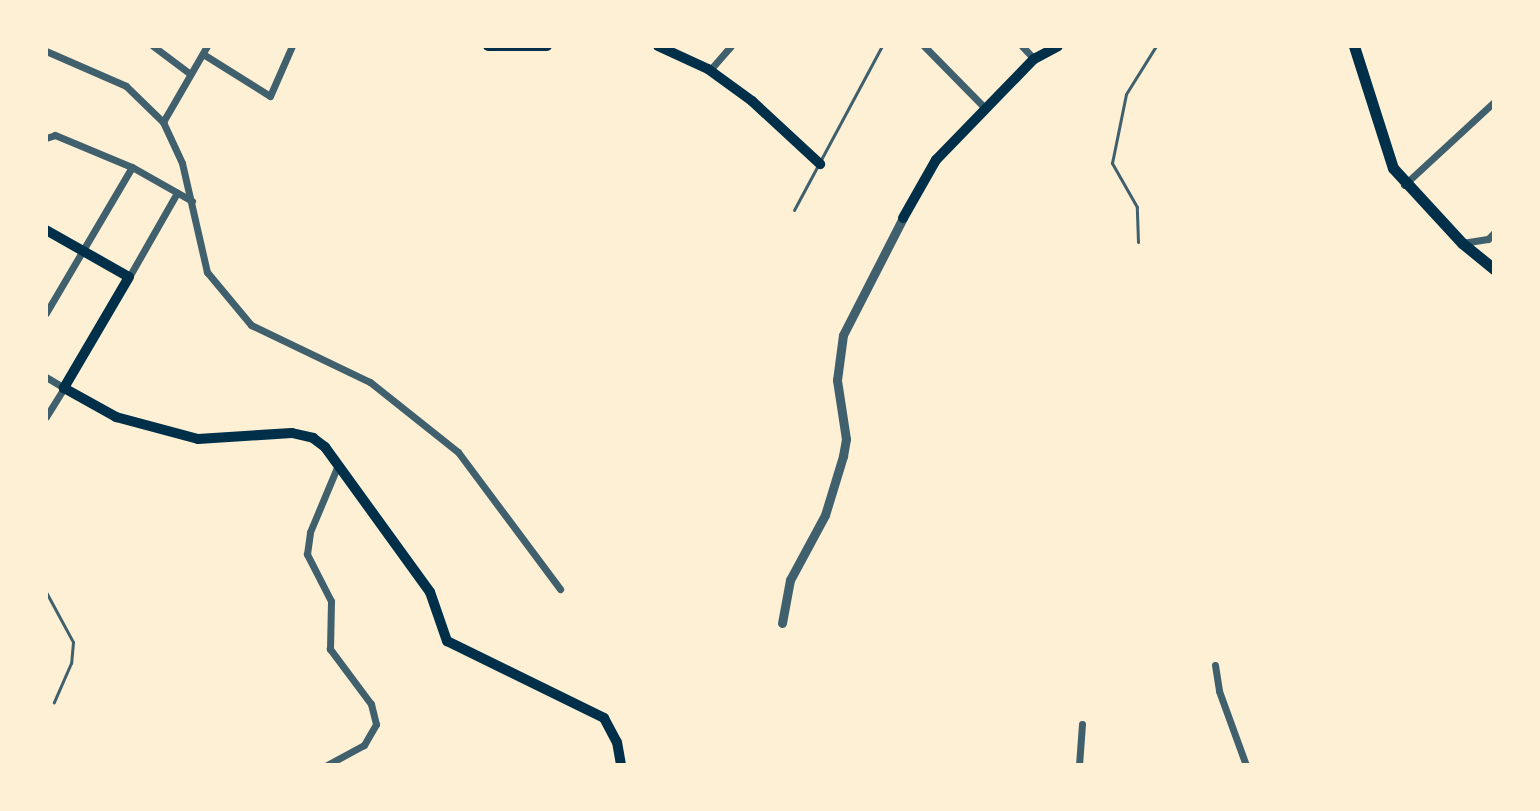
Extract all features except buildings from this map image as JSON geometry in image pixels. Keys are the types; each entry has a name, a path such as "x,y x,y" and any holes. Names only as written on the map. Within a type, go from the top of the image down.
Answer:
{"main road":[{"path":"490,47 547,46"},
{"path":"658,46 708,69 752,101 820,164"},
{"path":"903,218 934,163 1034,59 1058,46"},
{"path":"1354,46 1393,168 1404,185 1462,243 1494,269"},
{"path":"46,230 83,254 129,277 64,388 116,417 198,439 303,435 325,447 430,592 447,641 604,718 617,742 621,765"}],"street":[{"path":"153,46 189,73"},
{"path":"163,122 205,50 270,96 292,46"},
{"path":"708,69 715,68 731,46"},
{"path":"924,46 986,109"},
{"path":"1022,46 1034,59"},
{"path":"46,51 126,86 163,122 192,201 207,272 251,325 370,382 458,452 560,589"},
{"path":"1404,185 1494,102"},
{"path":"46,138 55,135 132,167 192,201"},
{"path":"47,308 83,254 132,167"},
{"path":"129,277 177,193"},
{"path":"782,623 790,580 825,515 843,456 846,439 837,380 843,335 903,218"},
{"path":"1462,243 1488,239 1494,233"},
{"path":"46,377 64,388 47,415"},
{"path":"327,765 364,745 376,724 371,704 330,649 331,601 307,554 310,532 338,465"},
{"path":"1215,665 1246,765"},
{"path":"1079,765 1082,724"}],"lane":[{"path":"794,210 882,46"},
{"path":"1138,242 1137,207 1112,163 1126,94 1156,46"},
{"path":"46,592 73,642 71,663 54,702"}]}
